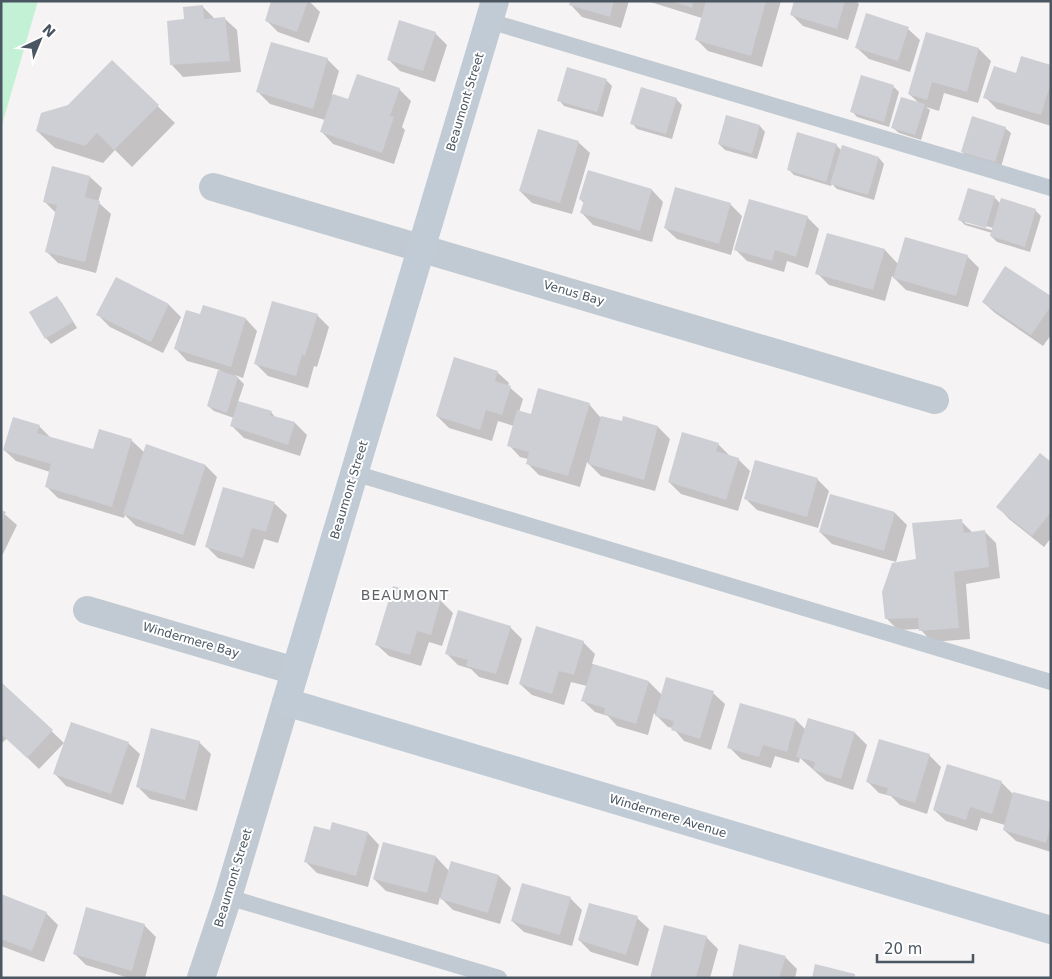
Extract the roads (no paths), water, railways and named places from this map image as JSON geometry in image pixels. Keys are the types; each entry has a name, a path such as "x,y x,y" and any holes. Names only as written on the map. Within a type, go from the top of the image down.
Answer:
{"street":[{"name":"Beaumont Street","path":"201,978 228,897 492,11"},
{"name":"Venus Bay","path":"213,187 935,400"},
{"name":"Windermere Bay","path":"87,610 295,671"},
{"name":"Windermere Avenue","path":"286,702 1051,930"}],"lane":[{"path":"492,11 1051,188"},
{"path":"354,472 1051,682"},
{"path":"228,897 499,978"}],"district":[{"name":"BEAUMONT","path":"405,595"}]}
